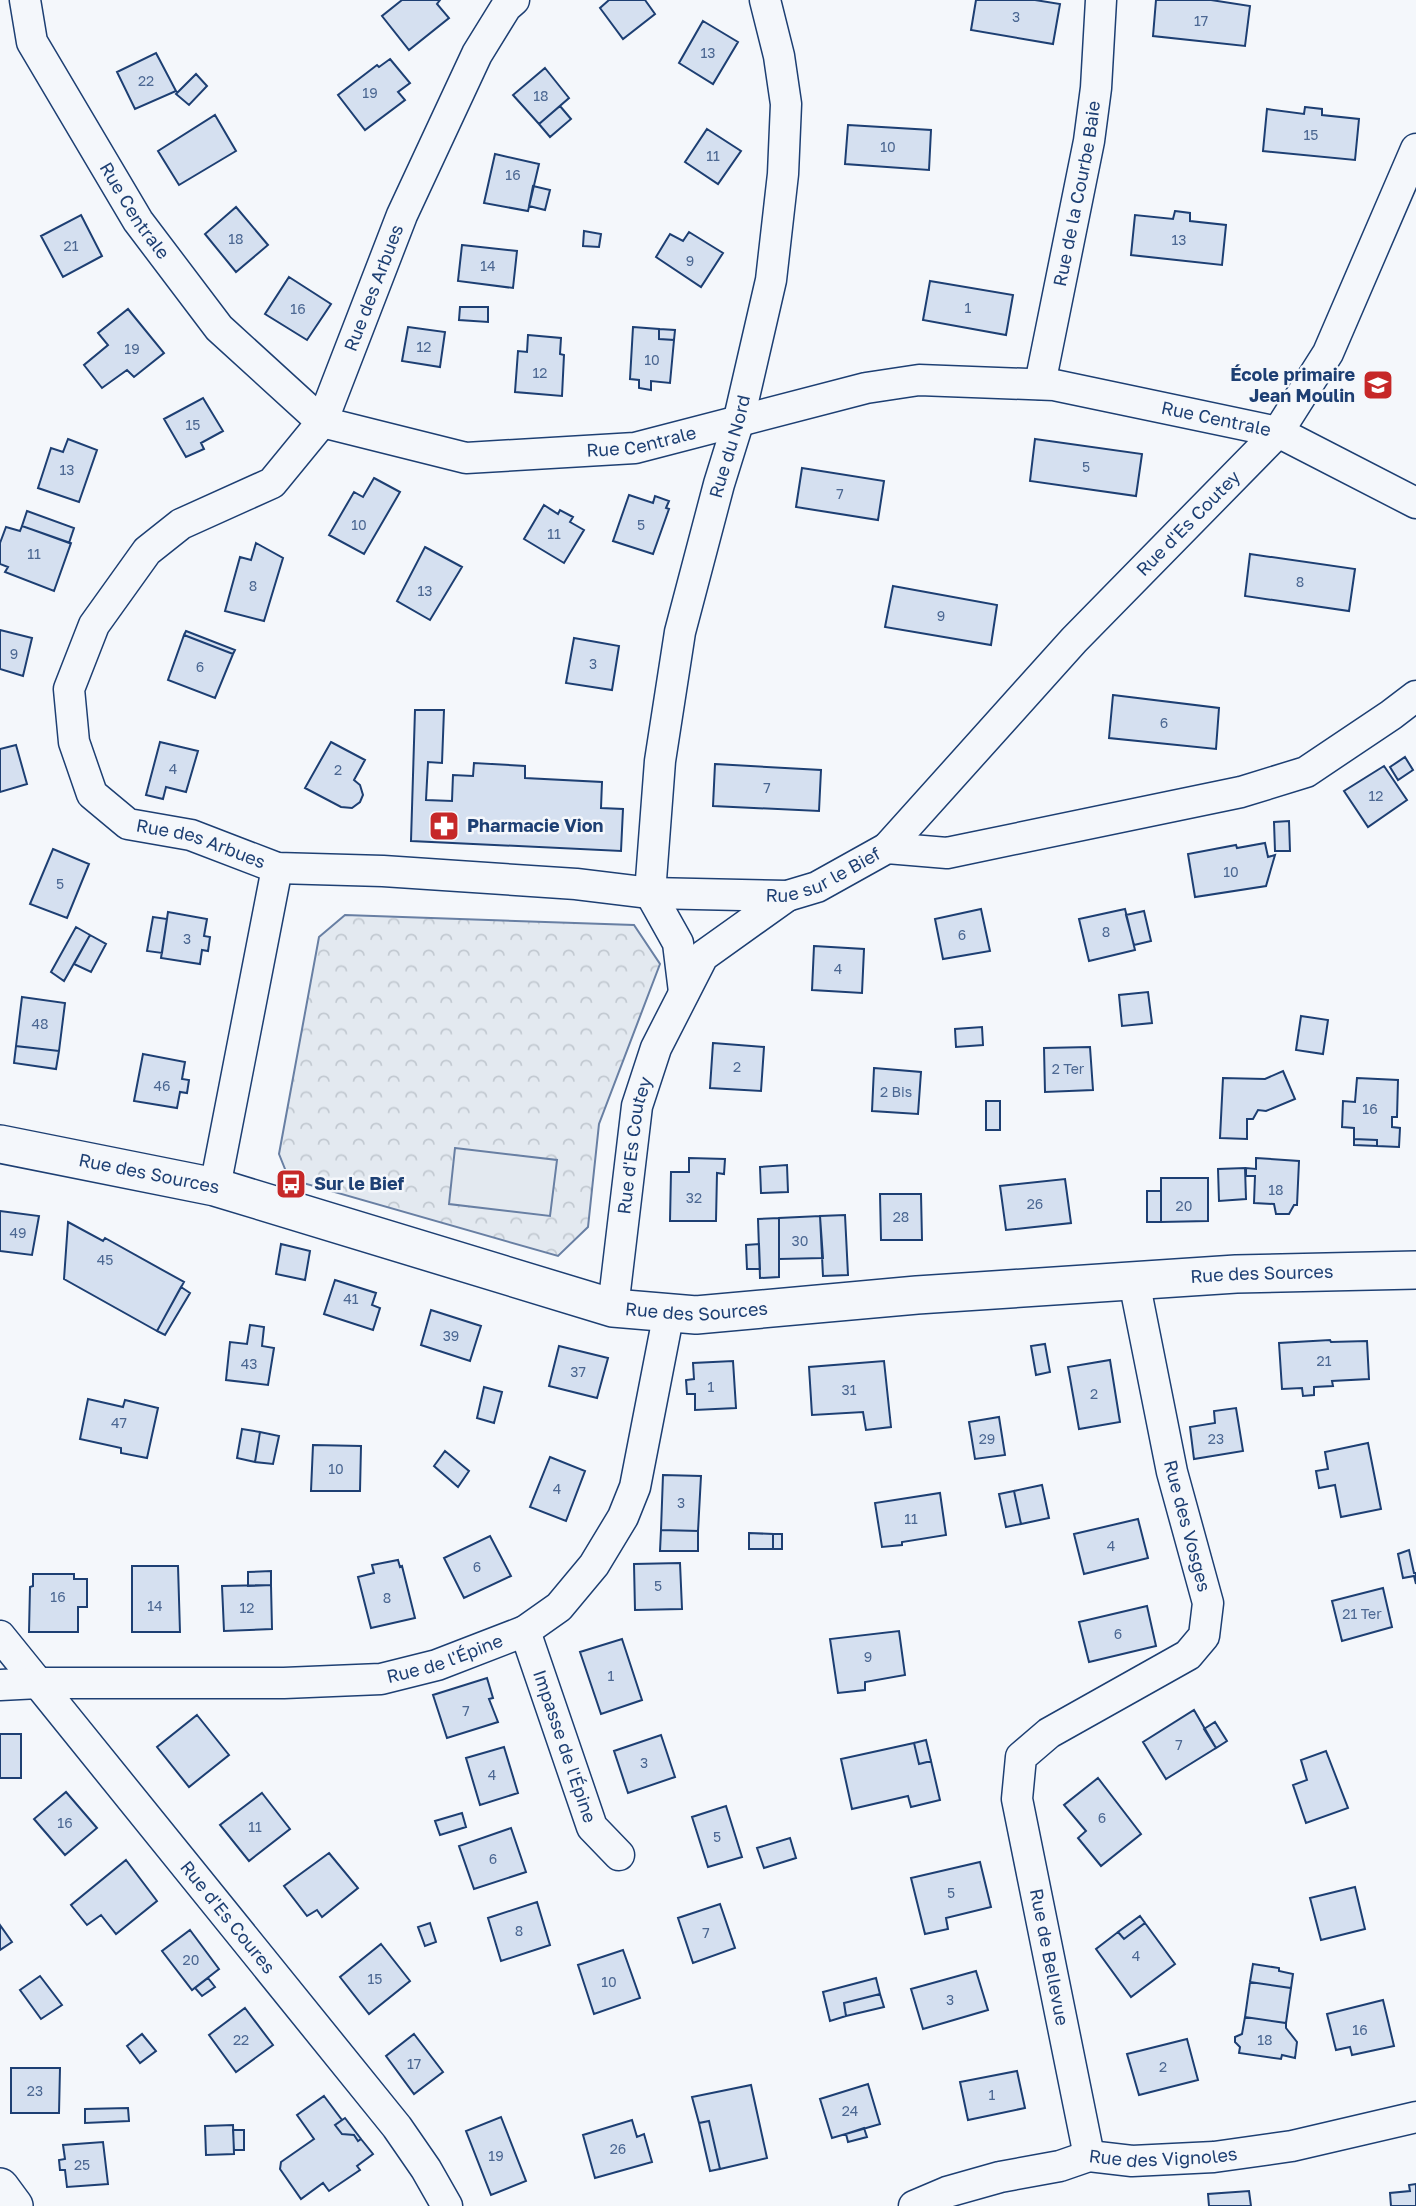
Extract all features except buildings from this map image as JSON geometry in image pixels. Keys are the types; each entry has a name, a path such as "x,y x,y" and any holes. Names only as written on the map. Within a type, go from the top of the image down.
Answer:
{"street":[{"name":"Rue Centrale","path":"25,0 32,42 138,220 219,328 322,422 466,458 635,447 738,423 866,388 919,380 1054,385 1278,432 1416,503"},
{"name":"Rue des Arbues","path":"215,1187 277,868 191,835 128,824 92,794 74,742 69,689 93,625 148,551 181,524 272,483 322,422 402,215 477,54 506,7 514,0"},
{"name":"Rue du Nord","path":"650,893 660,761 680,632 738,423 771,280 783,174 786,104 779,56 765,0"},
{"name":"Rue de la Courbe Baie","path":"1040,384 1089,141 1096,88 1101,0"},
{"name":"Rue d'Es Coutey","path":"887,848 1074,640 1278,432 1328,353 1416,149"},
{"name":"Rue sur le Bief","path":"277,868 397,872 576,884 650,893 787,896 817,887 887,848 947,853 1241,792 1306,772 1416,696"},
{"path":"650,893 678,943 684,992"},
{"name":"Rue d'Es Coutey","path":"614,1308 637,1106 656,1048 703,956 787,896"},
{"name":"Rue des Sources","path":"0,1144 215,1187 614,1308 696,1315 917,1295 1236,1274 1416,1270"},
{"name":"Rue des Vosges","path":"1021,1757 1049,1733 1188,1655 1204,1636 1208,1603 1172,1472 1134,1281"},
{"name":"Rue de l'Épine","path":"0,1685 284,1683 381,1679 437,1665 525,1631 559,1607 594,1565 623,1517 635,1486 669,1312"},
{"name":"Impasse de l'Épine","path":"525,1631 592,1827 619,1856"},
{"name":"Rue d'Es Coures","path":"0,1636 397,2127 447,2206"},
{"name":"Rue de Bellevue","path":"1021,1757 1017,1799 1089,2156"},
{"name":"Rue des Vignoles","path":"914,2206 947,2192 1000,2177 1060,2166 1089,2156 1132,2161 1214,2157 1292,2146 1416,2117"}],"green space":[{"path":"345,915 634,925 660,964 599,1124 588,1227 558,1256 289,1179 279,1154 319,937"},
{"path":"455,1148 557,1160 550,1216 449,1204"}],"place":[{"name":"École primaire Jean Moulin","path":"1378,385"},
{"name":"Pharmacie Vion","path":"444,826"},
{"name":"Sur le Bief","path":"291,1184"}]}
